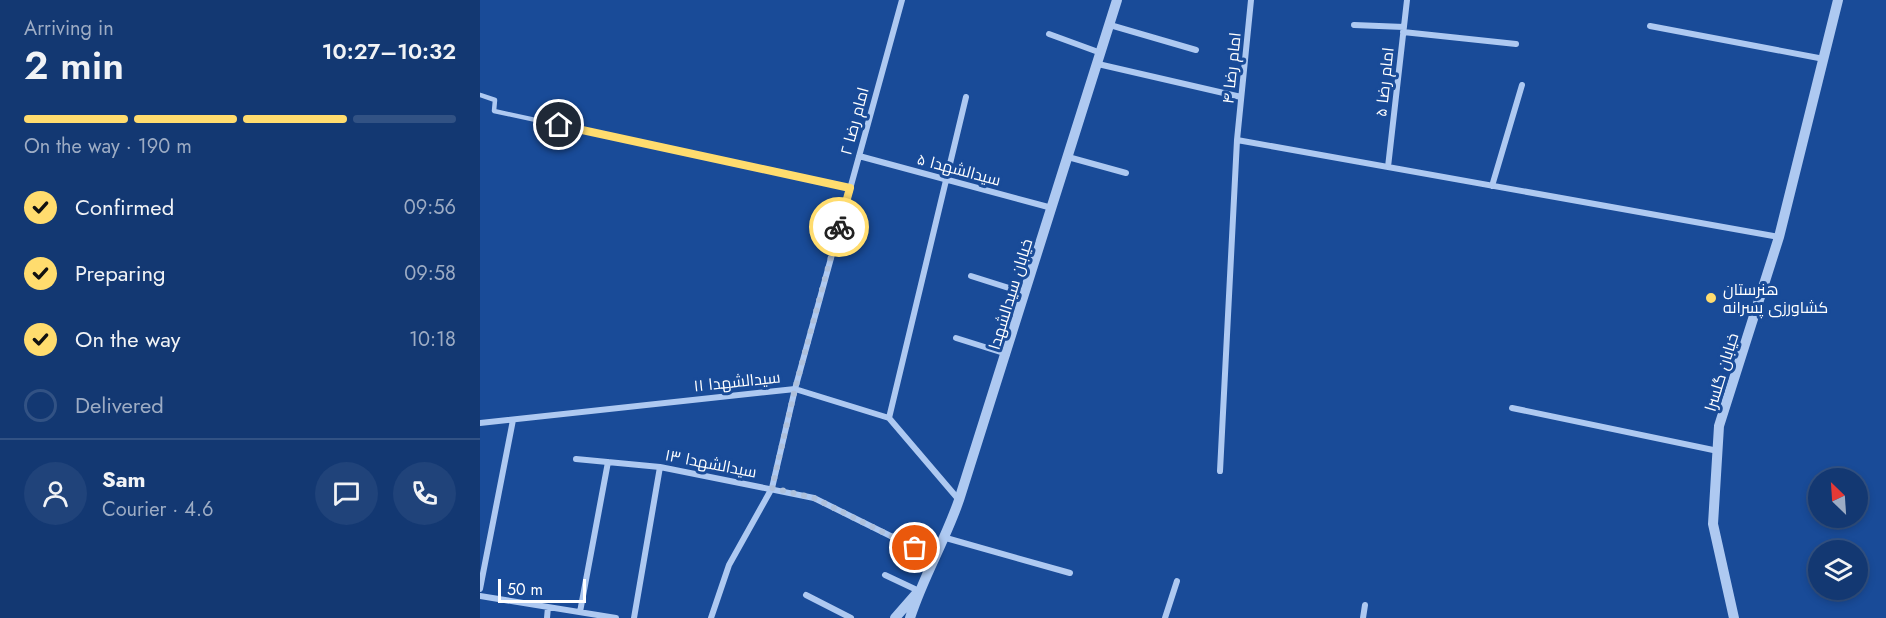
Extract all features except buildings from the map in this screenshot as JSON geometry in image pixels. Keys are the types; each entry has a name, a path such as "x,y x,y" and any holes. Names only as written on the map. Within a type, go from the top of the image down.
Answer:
{"street":[{"name":"امام رضا ۲","path":"711,618 729,564 772,488 795,389 902,0"},
{"name":"خیابان سیدالشهدا","path":"919,591 946,538 959,500 1117,0"},
{"name":"امام رضا ۴","path":"1220,471 1237,140 1251,0"},
{"name":"امام رضا ۵","path":"1388,167 1407,0"},
{"name":"خیابان گلسرا","path":"1734,618 1713,524 1719,426 1779,237 1825,60 1838,0"},
{"path":"1110,25 1196,50"},
{"path":"1354,25 1516,44"},
{"path":"1650,26 1825,60"},
{"path":"1049,34 1100,58 1241,97"},
{"path":"1492,186 1522,85"},
{"path":"959,500 890,418 966,97"},
{"path":"1237,140 1779,237"},
{"name":"سیدالشهدا ۵","path":"859,156 1052,208"},
{"path":"1068,157 1126,173"},
{"path":"971,276 1026,293"},
{"path":"956,338 1007,354"},
{"name":"سیدالشهدا ۱۱","path":"480,423 795,389 890,418"},
{"path":"1512,408 1718,451"},
{"path":"480,589 513,420"},
{"name":"سیدالشهدا ۱۳","path":"576,459 660,466 814,498 934,558"},
{"path":"580,612 608,462"},
{"path":"634,618 660,466"},
{"path":"946,538 1070,573"},
{"path":"885,575 919,591"},
{"path":"1164,618 1177,581"},
{"path":"895,618 919,591"},
{"path":"910,618 919,591"},
{"path":"806,595 851,618"},
{"path":"480,596 616,618"},
{"path":"1363,618 1365,605"},
{"path":"547,618 548,607"}],"lane":[{"path":"480,95 495,100 494,111 850,188"}],"way so far":[{"path":"839,227 795,389 772,488 814,498 915,548"}],"place":[{"name":"هنرستان کشاورزی پسرانه","path":"1711,298"}],"route":[{"path":"559,125 850,188 839,227"}]}
